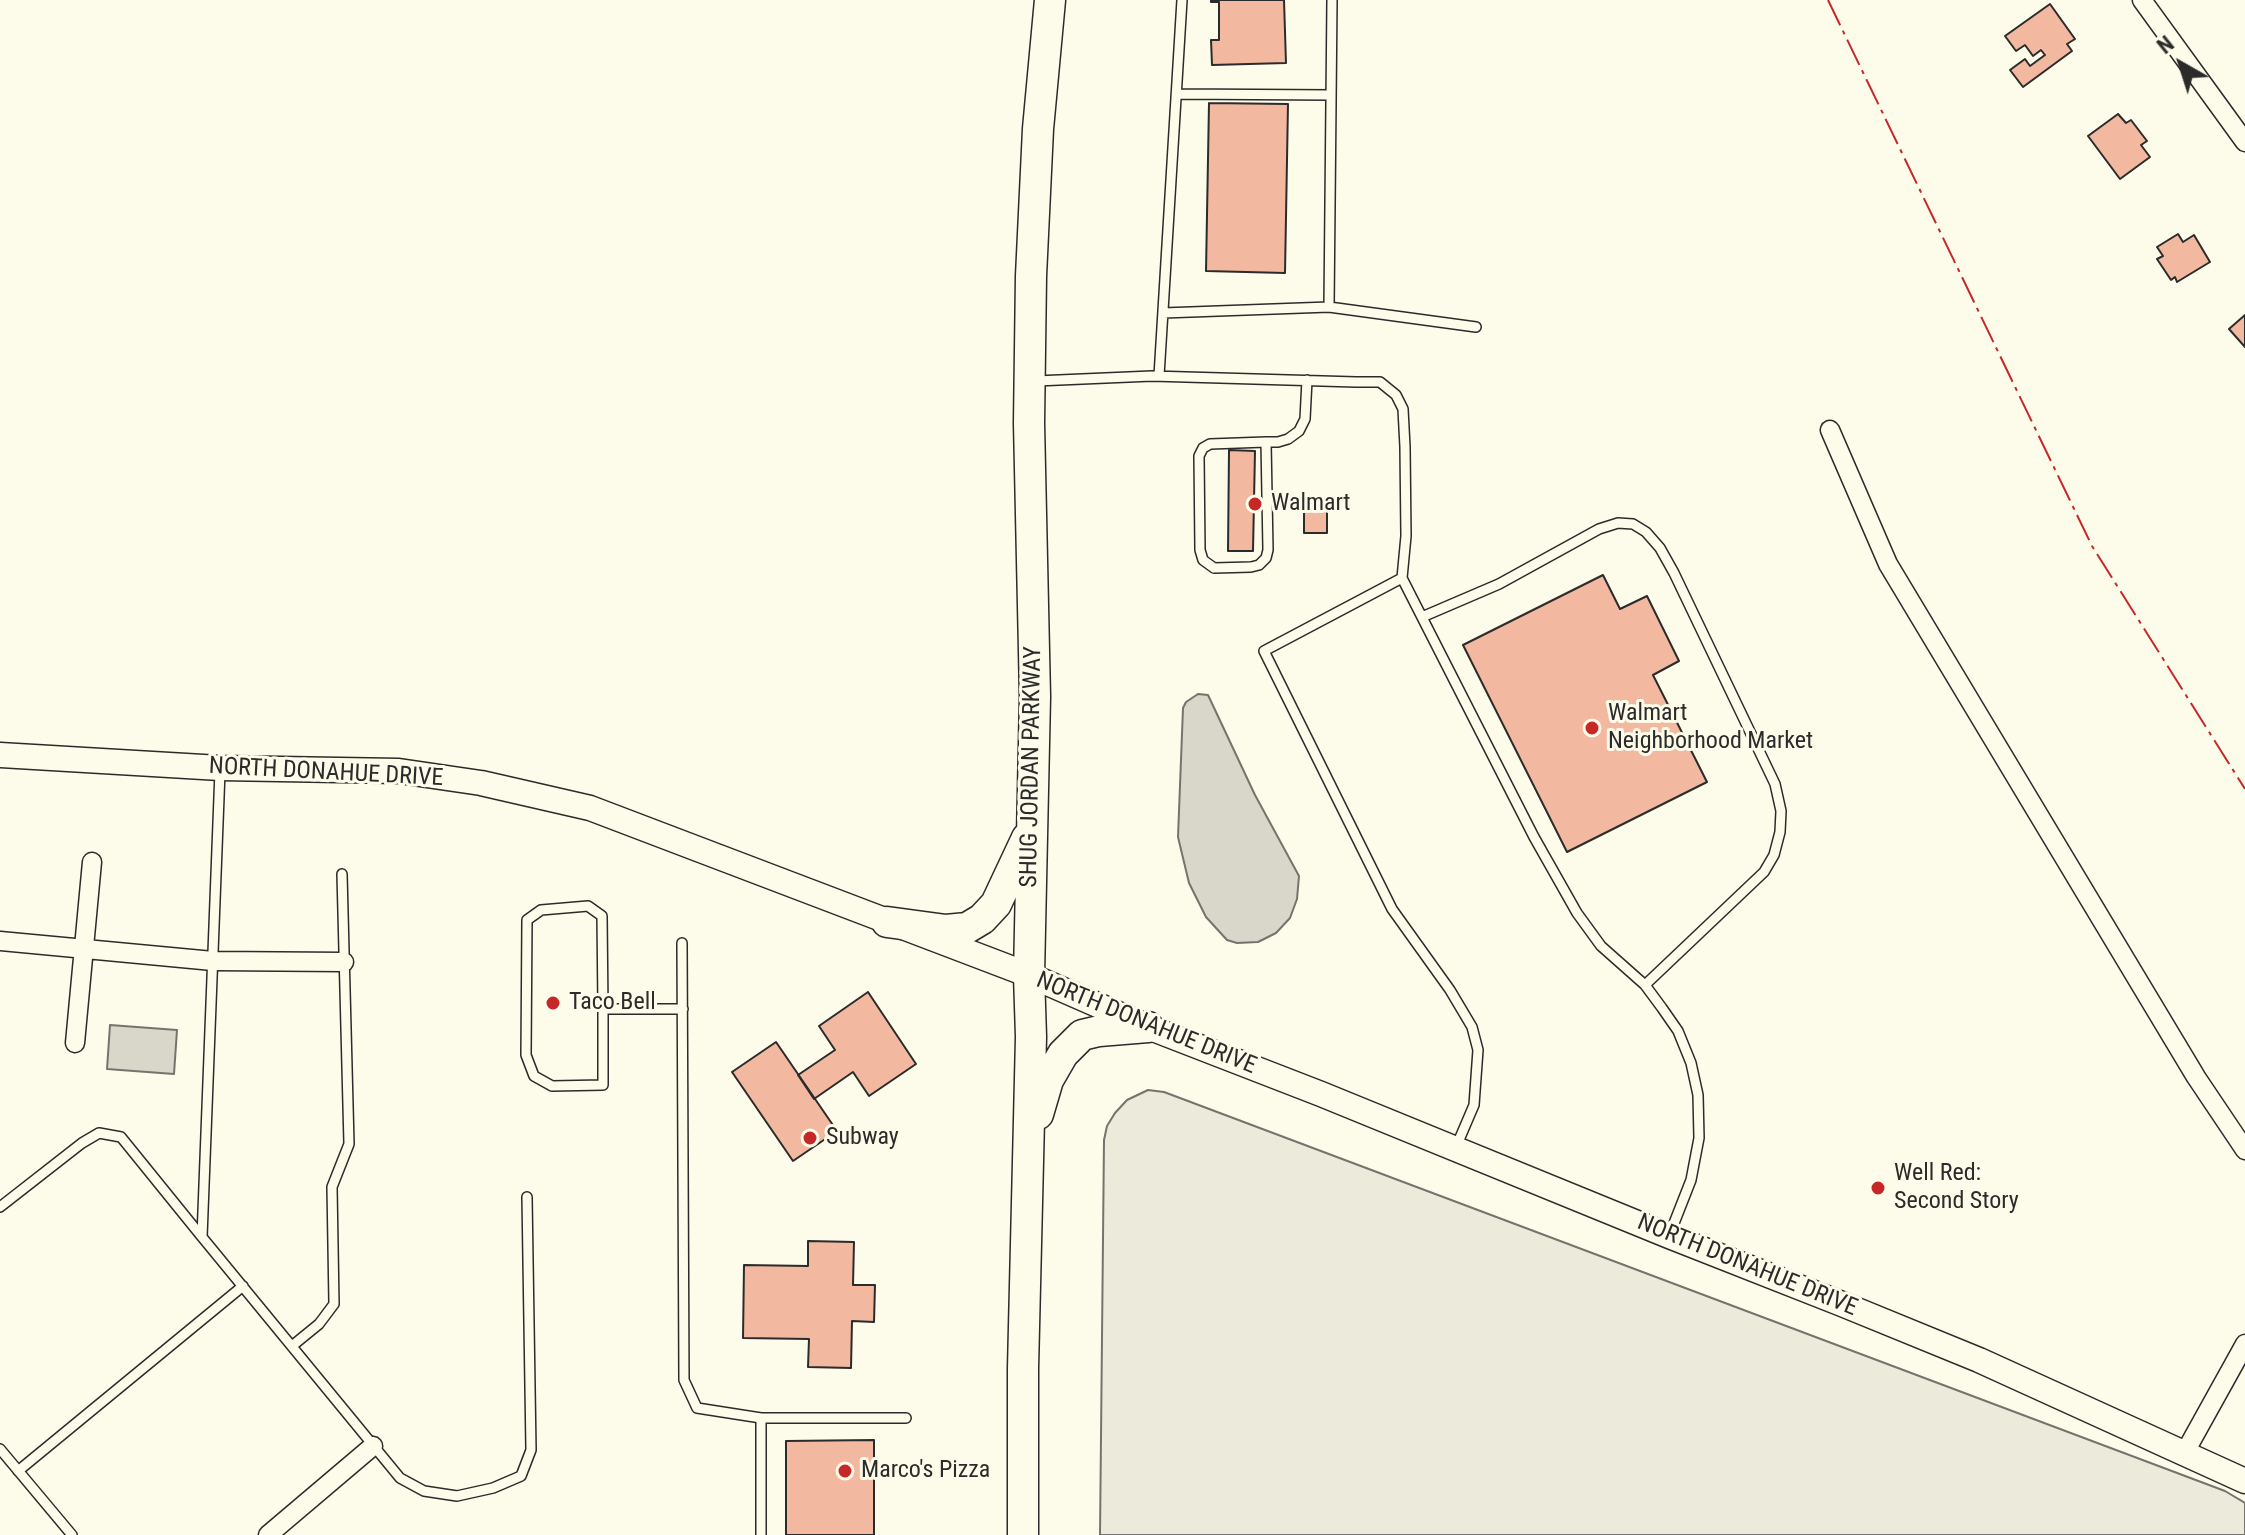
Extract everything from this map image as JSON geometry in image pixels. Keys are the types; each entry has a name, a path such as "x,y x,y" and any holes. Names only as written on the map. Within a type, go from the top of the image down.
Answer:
{"main road":[{"name":"SHUG JORDAN PARKWAY","path":"1023,1535 1035,697 1031,276 1037,144 1050,0"},
{"path":"887,922 946,930 967,928 982,919 996,904 1032,829"},
{"path":"1029,1147 1048,1080 1063,1054 1082,1035 1148,1027"}],"street":[{"path":"2142,0 2245,142"},
{"path":"1830,430 1888,564 2188,1064 2245,1150"},
{"name":"NORTH DONAHUE DRIVE","path":"0,755 220,768 399,771 481,783 590,808 1029,975 1148,1027 1979,1360 2245,1481"},
{"path":"75,1043 92,862"},
{"path":"0,941 213,961 344,962"},
{"path":"2184,1454 2245,1344"},
{"path":"268,1535 373,1446"}],"lane":[{"path":"1159,376 1182,0"},
{"path":"1329,307 1332,0"},
{"path":"1177,94 1331,95"},
{"path":"1163,313 1329,307 1476,327"},
{"path":"1030,382 1159,376 1380,382 1396,395 1403,409 1406,536 1402,578 1534,837 1577,913 1601,946 1645,985 1678,1031 1691,1063 1698,1095 1699,1138 1691,1180 1669,1236"},
{"path":"1266,442 1266,558 1259,565 1251,567 1214,568 1203,560 1200,550 1199,456 1203,448 1210,444 1288,439 1299,431 1305,419 1307,380"},
{"path":"1422,617 1499,584 1599,529 1618,523 1633,524 1646,532 1660,548 1775,784 1781,811 1774,855 1764,872 1645,985"},
{"path":"1402,578 1264,651 1392,909 1450,990 1472,1027 1478,1050 1474,1105 1456,1148"},
{"path":"202,1237 220,768"},
{"path":"292,1346 319,1324 334,1304 332,1187 349,1144 342,874"},
{"path":"588,906 602,916 603,1009 603,1085 552,1086 534,1076 526,1055 527,920 541,910 588,906"},
{"path":"682,943 684,1380 697,1408 761,1418 906,1418"},
{"path":"603,1009 683,1009"},
{"path":"0,1207 99,1133 121,1137 400,1478 424,1491 457,1496 493,1488 521,1476 531,1450 527,1197"},
{"path":"18,1471 243,1286"},
{"path":"761,1418 761,1535"},
{"path":"0,1449 72,1535"}],"shaded area":[{"path":"1198,694 1208,695 1255,795 1299,876 1297,899 1290,918 1276,933 1258,942 1227,940 1206,917 1189,883 1178,837 1183,708"},
{"path":"110,1025 177,1030 174,1074 107,1069"},
{"path":"1148,1090 1164,1092 2225,1491 2245,1503 2245,1535 1100,1535 1104,1140 1107,1126 1115,1113 1127,1100"}],"building":[{"path":"1211,0 1284,0 1286,63 1212,65 1211,40 1219,40 1219,2"},
{"path":"2050,4 2075,39 2067,44 2072,51 2023,87 2010,70 2025,59 2030,66 2045,55 2041,50 2033,56 2025,45 2016,51 2005,36"},
{"path":"1209,103 1288,104 1285,273 1206,271"},
{"path":"2118,114 2126,123 2131,120 2147,141 2141,145 2150,157 2120,179 2088,136"},
{"path":"2178,234 2183,242 2194,235 2210,262 2177,282 2175,277 2171,280 2157,259 2163,256 2157,247"},
{"path":"2245,315 2245,347 2229,329"},
{"path":"1229,450 1255,451 1253,551 1228,551"},
{"path":"1304,504 1327,504 1327,533 1304,533"},
{"name":"Walmart Neighborhood Market","path":"1603,575 1620,609 1647,596 1679,661 1653,675 1707,782 1567,852 1463,645"},
{"path":"868,992 916,1064 869,1096 853,1072 814,1099 798,1075 835,1050 819,1026"},
{"path":"776,1042 837,1131 793,1161 732,1072"},
{"path":"808,1241 854,1242 853,1285 875,1285 874,1322 852,1321 851,1368 808,1367 809,1339 743,1338 744,1265 808,1266"},
{"path":"874,1440 874,1535 786,1535 786,1441"}],"power":[{"path":"1828,0 2092,546 2245,789"}],"place":[{"name":"Walmart","path":"1255,504"},
{"name":"Walmart Neighborhood Market","path":"1592,728"},
{"name":"Taco Bell","path":"553,1003"},
{"name":"Subway","path":"810,1138"},
{"name":"Well Red: Second Story","path":"1878,1188"},
{"name":"Marco's Pizza","path":"845,1471"}]}
